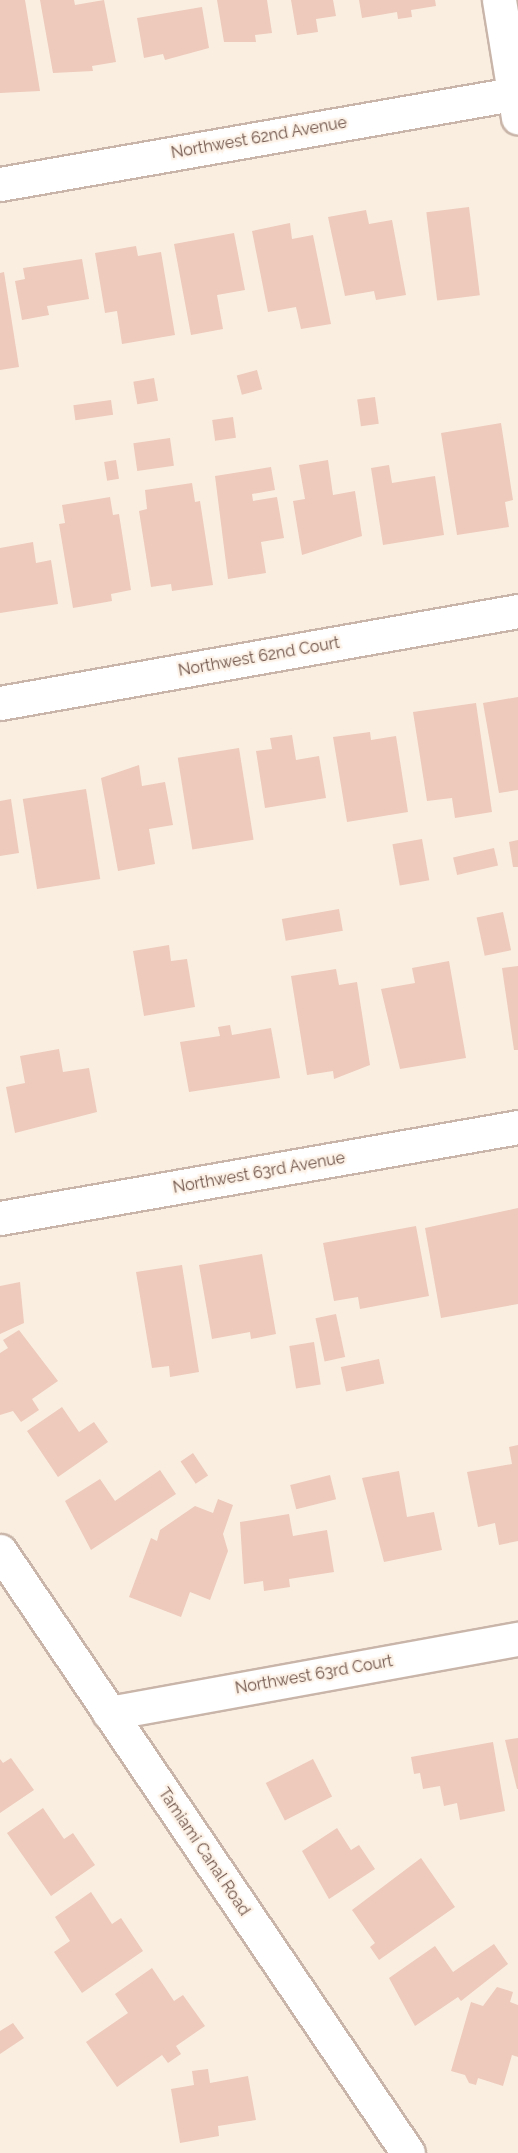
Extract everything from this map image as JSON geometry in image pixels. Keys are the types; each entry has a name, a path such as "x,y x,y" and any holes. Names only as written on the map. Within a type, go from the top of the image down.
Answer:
{"street":[{"path":"499,0 517,101"},
{"name":"Northwest 62nd Avenue","path":"0,184 517,101"},
{"name":"Northwest 62nd Court","path":"0,703 518,611"},
{"name":"Northwest 63rd Avenue","path":"0,1218 518,1127"},
{"name":"Tamiami Canal Road","path":"0,1551 408,2153"},
{"name":"Northwest 63rd Court","path":"109,1713 518,1639"}],"building":[{"path":"0,0 25,0 40,91 0,93"},
{"path":"40,0 74,0 75,5 104,0 116,62 92,66 93,71 53,73"},
{"path":"217,0 267,0 272,33 255,35 256,42 224,42"},
{"path":"291,0 333,0 336,16 316,19 318,32 297,35"},
{"path":"359,0 435,0 436,6 411,10 412,17 398,19 397,12 362,18"},
{"path":"202,7 209,48 165,60 163,54 144,58 137,18"},
{"path":"469,207 480,295 437,301 426,212"},
{"path":"366,210 369,224 392,220 406,295 376,300 374,291 345,296 328,217"},
{"path":"290,223 292,239 313,235 331,324 301,329 296,307 268,312 252,231"},
{"path":"234,233 245,290 217,295 223,329 191,335 174,244"},
{"path":"136,246 138,256 161,252 175,335 122,344 117,311 105,313 95,253"},
{"path":"82,259 89,299 47,306 49,315 22,320 15,281 25,279 23,268"},
{"path":"4,272 19,367 0,370 0,273"},
{"path":"257,370 262,389 242,395 237,375"},
{"path":"154,378 158,401 137,404 133,382"},
{"path":"375,397 379,424 361,426 357,400"},
{"path":"111,400 113,415 75,420 73,405"},
{"path":"233,417 236,438 215,441 212,420"},
{"path":"501,423 513,500 505,502 509,527 457,535 441,433"},
{"path":"170,438 174,466 137,471 133,443"},
{"path":"116,460 119,479 107,481 104,462"},
{"path":"328,460 333,495 355,491 362,536 302,555 293,501 305,499 299,465"},
{"path":"389,465 392,483 435,476 444,535 383,545 371,468"},
{"path":"271,467 275,490 252,494 253,501 277,497 284,538 261,542 266,573 228,579 215,476"},
{"path":"192,483 195,502 200,501 213,585 172,591 171,584 151,587 139,511 147,509 145,490"},
{"path":"110,497 113,515 119,514 131,590 111,594 112,601 73,608 59,524 65,523 62,505"},
{"path":"33,542 36,563 51,560 58,604 0,613 0,548"},
{"path":"518,697 518,790 499,793 483,703"},
{"path":"476,703 492,812 455,818 452,798 427,801 413,712"},
{"path":"370,732 371,740 396,736 408,812 347,822 333,737"},
{"path":"292,735 296,760 319,756 326,798 265,808 256,751 272,749 270,738"},
{"path":"239,748 254,840 192,850 178,758"},
{"path":"139,765 142,786 165,782 173,825 149,829 155,864 118,871 101,778"},
{"path":"86,789 100,879 37,889 23,799"},
{"path":"11,799 19,853 0,856 0,801"},
{"path":"422,839 429,880 400,886 392,844"},
{"path":"518,840 518,867 513,867 509,842"},
{"path":"494,848 498,866 457,875 453,857"},
{"path":"339,909 343,931 286,941 282,919"},
{"path":"503,912 511,950 485,956 477,918"},
{"path":"169,945 171,961 187,959 195,1007 144,1016 133,951"},
{"path":"449,961 466,1058 400,1069 381,989 415,983 412,968"},
{"path":"518,966 518,1050 514,1050 502,968"},
{"path":"336,969 339,985 357,982 370,1065 334,1079 333,1071 307,1075 291,976"},
{"path":"230,1025 232,1035 271,1028 280,1078 189,1092 180,1042 220,1036 218,1027"},
{"path":"59,1049 63,1072 89,1068 97,1112 15,1133 6,1087 25,1083 20,1056"},
{"path":"518,1208 518,1304 441,1318 425,1228"},
{"path":"416,1226 429,1296 360,1309 358,1297 334,1301 323,1243"},
{"path":"262,1254 276,1334 251,1339 250,1332 212,1339 199,1265"},
{"path":"182,1265 199,1372 170,1377 169,1366 152,1368 136,1272"},
{"path":"20,1282 24,1323 0,1334 0,1286"},
{"path":"336,1314 345,1357 325,1361 315,1318"},
{"path":"19,1330 58,1381 32,1399 39,1410 21,1422 13,1411 0,1415 0,1353 8,1348 3,1340"},
{"path":"314,1342 321,1384 296,1388 289,1346"},
{"path":"379,1359 384,1383 346,1392 341,1367"},
{"path":"62,1407 79,1432 94,1422 108,1442 58,1477 27,1431"},
{"path":"518,1445 518,1541 499,1545 495,1523 478,1527 467,1472 512,1464 509,1447"},
{"path":"193,1453 208,1475 196,1484 181,1461"},
{"path":"160,1470 176,1494 91,1550 65,1501 100,1479 115,1501"},
{"path":"399,1471 407,1517 434,1512 442,1550 384,1562 362,1478"},
{"path":"330,1475 336,1499 296,1509 290,1485"},
{"path":"218,1499 233,1505 223,1534 228,1551 210,1600 190,1592 181,1617 129,1597 151,1538 157,1541 160,1530 195,1506 213,1513"},
{"path":"289,1514 293,1536 327,1530 334,1572 289,1579 290,1587 264,1591 263,1581 244,1584 240,1522"},
{"path":"518,1738 518,1789 517,1789 505,1740"},
{"path":"493,1742 505,1811 460,1820 457,1803 444,1806 440,1786 423,1789 420,1773 414,1774 411,1757"},
{"path":"11,1758 34,1790 0,1813 0,1759 3,1763"},
{"path":"313,1759 332,1796 285,1820 266,1783"},
{"path":"43,1808 64,1839 73,1833 95,1865 51,1896 7,1833"},
{"path":"337,1828 351,1850 359,1845 375,1869 329,1899 302,1851"},
{"path":"421,1858 455,1907 379,1960 370,1947 375,1943 352,1910"},
{"path":"91,1892 112,1924 121,1918 143,1951 82,1993 54,1952 70,1941 55,1917"},
{"path":"494,1944 508,1964 461,2001 458,1997 415,2026 389,1978 435,1946 453,1972"},
{"path":"152,1968 174,2001 183,1995 205,2026 176,2046 181,2054 168,2063 162,2055 117,2087 86,2042 128,2013 115,1994"},
{"path":"497,1987 513,1992 510,2002 518,2005 518,2057 512,2055 503,2086 478,2078 476,2085 469,2083 465,2075 451,2071 471,2002 483,2006"},
{"path":"13,2023 24,2038 0,2054 0,2031"},
{"path":"208,2069 210,2083 248,2076 256,2120 218,2126 219,2136 180,2143 171,2089 194,2085 192,2071"}]}
